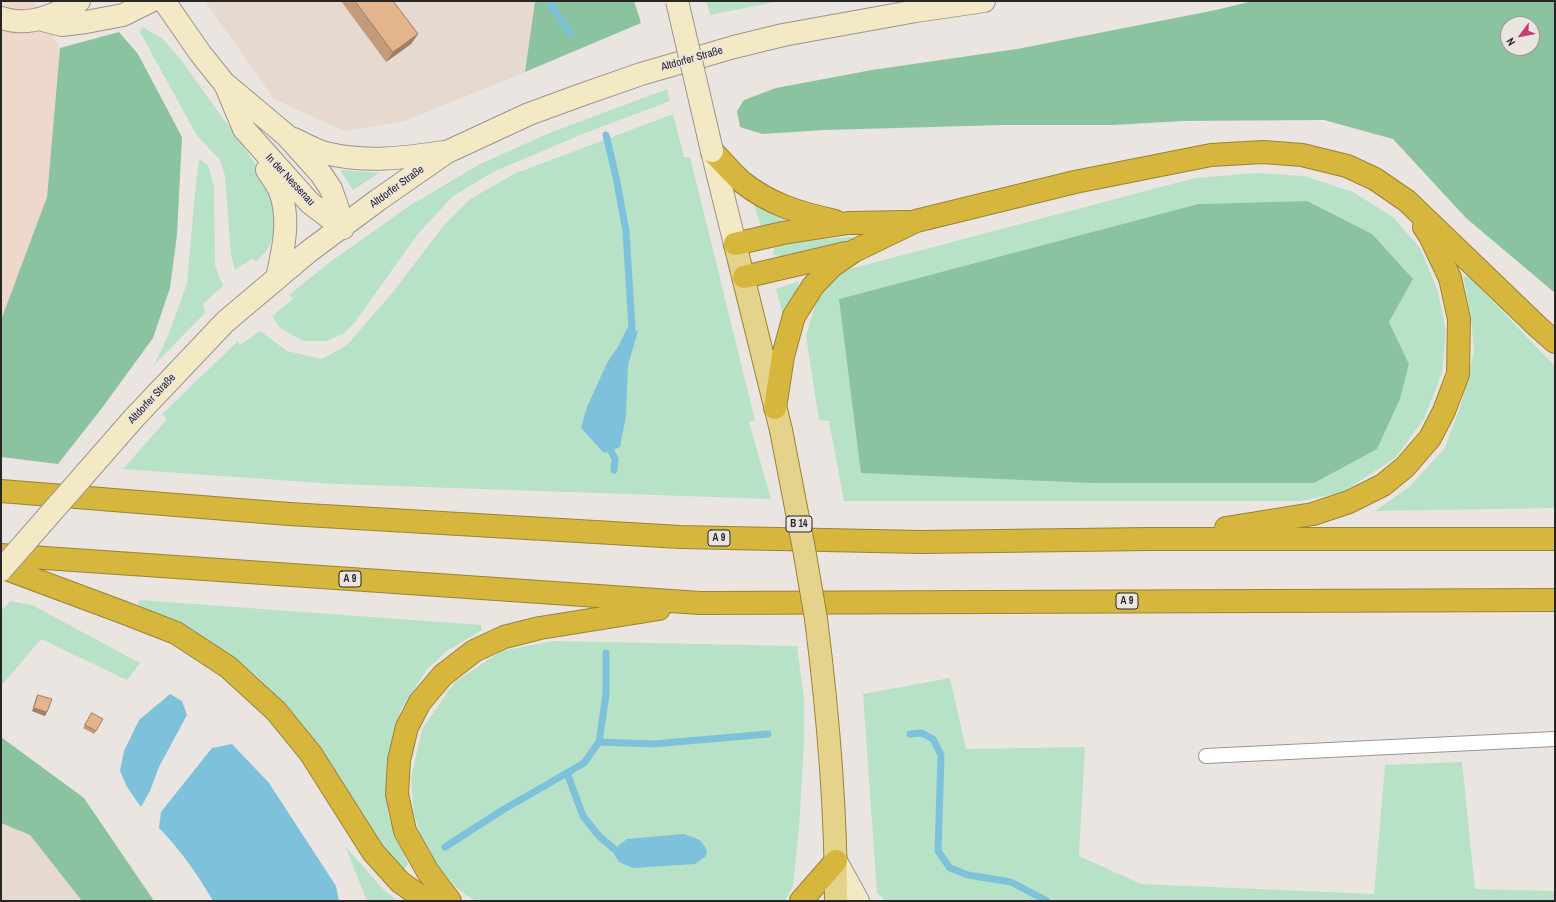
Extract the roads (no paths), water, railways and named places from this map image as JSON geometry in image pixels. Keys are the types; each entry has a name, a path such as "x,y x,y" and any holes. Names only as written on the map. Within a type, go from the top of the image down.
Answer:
{"highway":[{"path":"712,151 742,181 766,198 798,212 848,224"},
{"path":"735,244 783,233 848,224 916,221 1075,182 1212,155 1263,152 1302,156 1347,166 1375,179 1407,201 1532,322 1555,342"},
{"path":"1149,539 1282,520 1313,514 1349,502 1383,485 1400,472 1430,438 1444,411 1458,374 1459,319 1450,278 1430,236 1407,201"},
{"path":"775,408 783,356 794,316 813,286 832,266 854,251 916,221"},
{"path":"744,277 854,251"},
{"name":"A 9","path":"1,491 289,514 680,537 921,542 1149,539 1555,539"},
{"name":"A 9","path":"1,555 700,602 1555,600"},
{"path":"1,567 176,633 228,667 276,711 311,754 373,852 400,882 427,901"},
{"path":"450,901 428,872 405,831 397,794 399,760 407,727 420,702 449,670 474,651 504,637 540,628 700,602"},
{"path":"801,901 836,861"}],"main road":[{"path":"1,18 17,22 39,19 67,9 79,1"},
{"path":"39,19 62,25 86,22 122,15 150,1"},
{"name":"In der Nessenau","path":"164,1 200,53 224,83 286,135 321,174 331,189 338,206 343,228"},
{"path":"677,1 735,244"},
{"path":"916,10 947,1"},
{"path":"916,10 984,1"},
{"name":"Altdorfer Straße","path":"1,570 134,418 225,322 308,252 343,228 378,200 447,152 529,114 641,74 734,47 783,35 916,10"},
{"name":"In der Nessenau","path":"224,83 244,129 310,203 343,228"},
{"path":"244,129 281,193 285,214 285,230 277,278"},
{"path":"286,135 324,153 358,159 395,159 447,152"},
{"name":"B 14","path":"735,244 781,430 816,619 832,764 836,901"},
{"path":"836,861 858,901"}],"lane":[{"path":"1206,756 1555,739"}],"water":[{"path":"627,328 638,331 628,365 626,416 620,447 604,453 581,428 587,407 607,363 619,345"},
{"path":"170,694 182,701 187,715 159,767 150,791 141,807 127,787 120,771 124,751 139,720"},
{"path":"232,744 269,783 336,886 339,901 213,901 201,881 175,845 159,828 161,812 212,748"},
{"path":"684,834 700,840 707,850 706,856 695,864 633,868 619,862 614,854 614,849 627,839"}],"waterway":[{"path":"551,1 551,5 570,33"},
{"path":"606,135 616,177 626,231 632,329"},
{"path":"611,451 615,459 614,470"},
{"path":"445,847 501,811 584,763 599,742 606,695 606,653"},
{"path":"910,734 922,733 933,739 941,755 938,851 950,868 968,875 1011,882 1047,901"},
{"path":"599,742 653,744 768,734"},
{"path":"567,773 583,816 599,836 614,849"}]}
